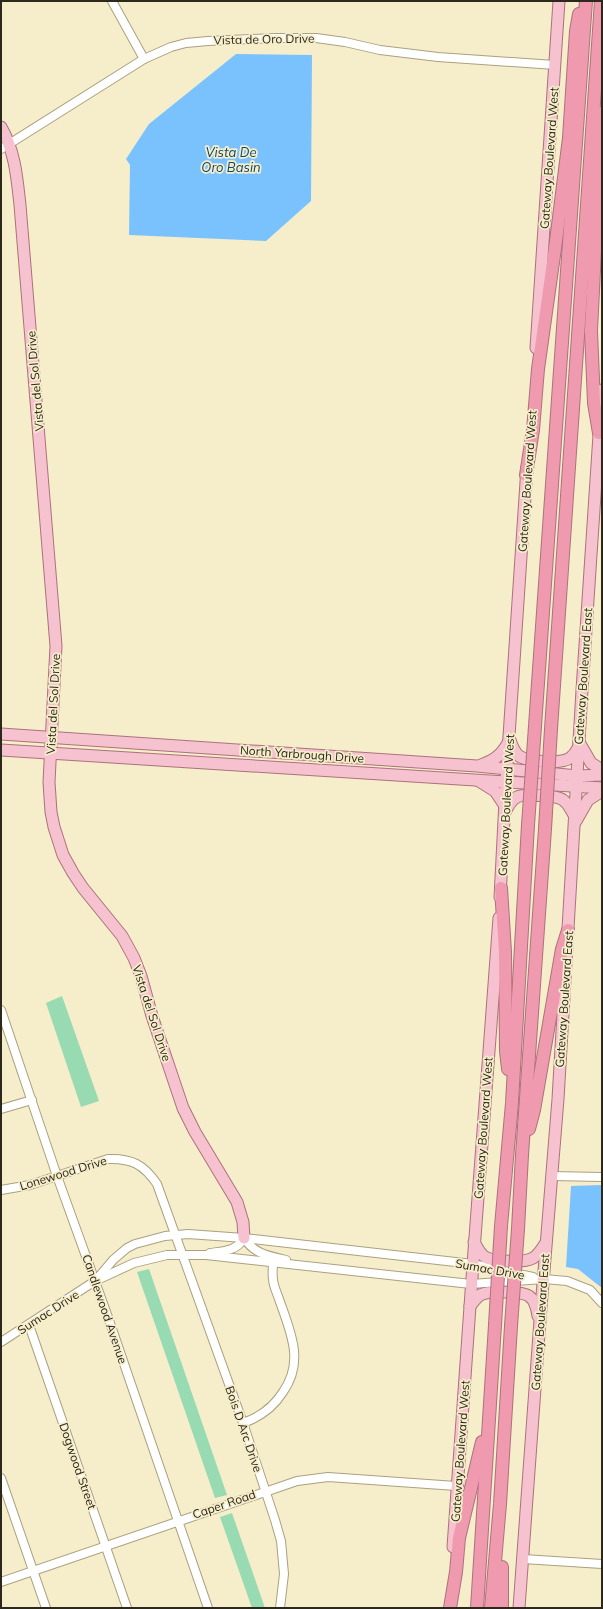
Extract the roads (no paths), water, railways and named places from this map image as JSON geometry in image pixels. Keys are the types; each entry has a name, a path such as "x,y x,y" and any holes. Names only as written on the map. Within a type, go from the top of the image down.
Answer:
{"highway":[{"path":"526,475 533,430 540,354 569,138 576,31 582,1"},
{"path":"477,1608 501,1226 512,1103 528,825 586,1"},
{"path":"492,1608 601,1"},
{"path":"596,72 601,130 591,331 594,403 599,433"},
{"path":"501,888 504,918 506,1051 512,1103"},
{"path":"522,1155 534,1110 562,949 568,930"},
{"path":"450,1608 460,1531 490,1407"},
{"path":"500,1504 502,1608"}],"main road":[{"name":"Gateway Boulevard West","path":"450,1608 456,1486 501,888 506,781 526,475 559,1"},
{"name":"Vista del Sol Drive","path":"1,128 5,146 15,166 20,205 54,622 55,663 48,782 51,812 63,855 83,888 113,924 134,958 183,1108 192,1127 237,1202 243,1222 244,1238"},
{"name":"Gateway Boulevard East","path":"520,1608 540,1320 558,1099 578,746 602,390"},
{"name":"North Yarbrough Drive","path":"1,734 477,766 507,769 602,788"},
{"path":"509,740 519,756 524,759 558,762 571,758 578,746 591,764 602,770"},
{"path":"477,766 496,759 502,753 509,740"},
{"name":"North Yarbrough Drive","path":"1,750 506,781 576,782 602,776"},
{"path":"299,754 299,769"},
{"path":"475,779 495,791 505,810 512,801 523,795 557,797 564,800 574,820 588,800 602,791"},
{"path":"474,1242 478,1251 485,1257 494,1261 533,1259 546,1244"},
{"path":"470,1306 476,1298 482,1294 490,1292 522,1293 530,1296 535,1303 540,1320"}],"street":[{"path":"112,1 144,59"},
{"name":"Vista de Oro Drive","path":"5,146 144,59 164,50 186,43 299,37 326,39 380,50 438,57 555,65"},
{"name":"Candlewood Avenue","path":"1,1010 57,1176 95,1281 208,1608"},
{"path":"1,1109 32,1100"},
{"name":"Lonewood Drive","path":"1,1190 30,1185 108,1159 119,1159 140,1165 150,1174 157,1184 183,1255"},
{"path":"551,1176 602,1177"},
{"name":"Sumac Drive","path":"95,1281 113,1260 127,1248 145,1241 165,1236 188,1234 244,1238 472,1264 544,1279"},
{"path":"196,1255 235,1249 240,1245 244,1238 249,1246 256,1251 312,1267"},
{"name":"Sumac Drive","path":"1,1342 95,1281 134,1263 167,1255 196,1255 471,1284 544,1279"},
{"name":"Bois D Arc Drive","path":"183,1255 243,1423 275,1520 283,1557 284,1574 280,1608"},
{"path":"243,1423 263,1414 279,1399 286,1389 294,1368 295,1352 292,1337 273,1280 273,1263"},
{"path":"544,1279 567,1281 580,1285 590,1290 602,1303"},
{"name":"Dogwood Street","path":"29,1325 127,1608"},
{"name":"Caper Road","path":"1,1582 297,1480 328,1477 456,1486"},
{"path":"1,1478 46,1608"},
{"path":"523,1559 602,1564"}],"water":[{"name":"Vista De Oro Basin","path":"236,54 312,55 311,201 266,241 129,235 130,165 126,159 149,124"},
{"path":"602,1185 602,1288 578,1269 566,1267 571,1186"}]}
